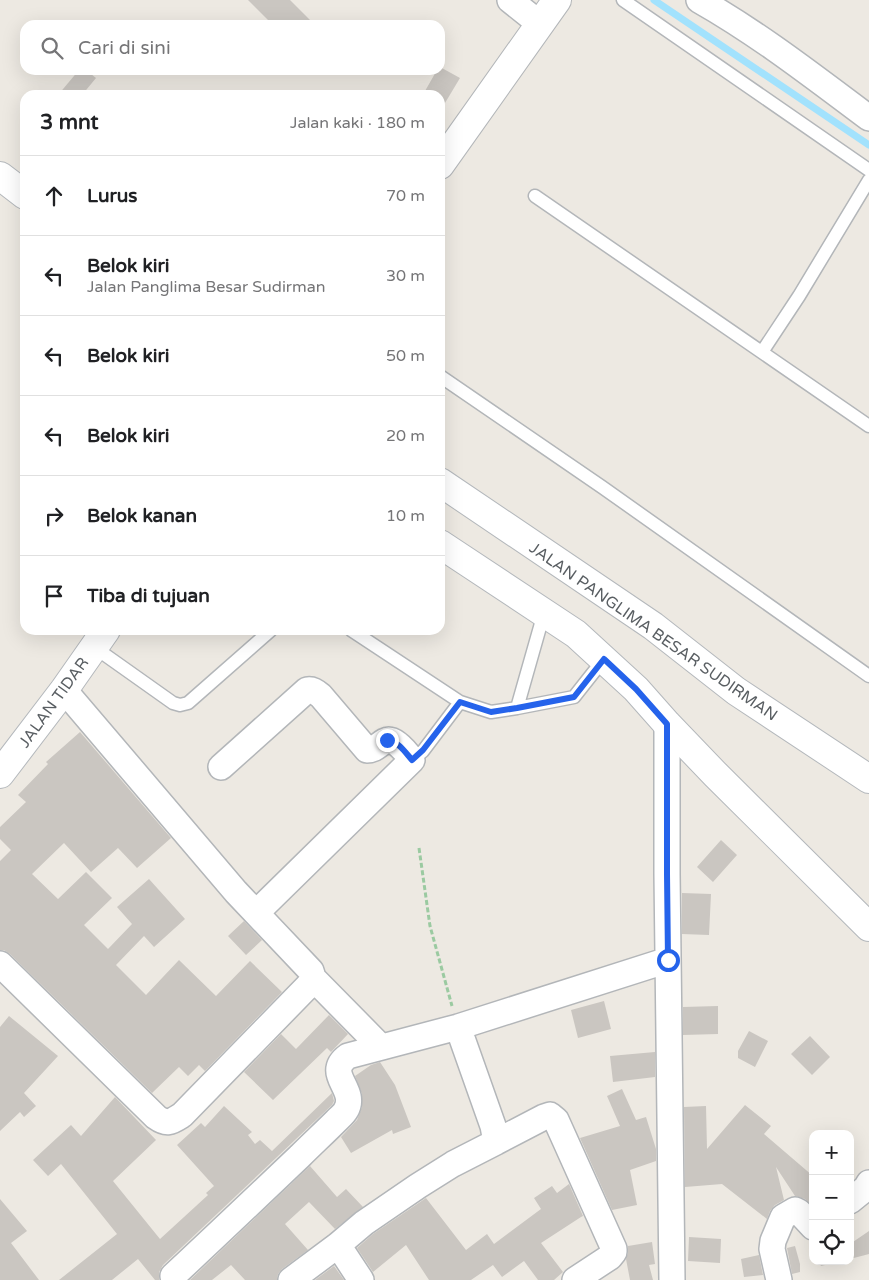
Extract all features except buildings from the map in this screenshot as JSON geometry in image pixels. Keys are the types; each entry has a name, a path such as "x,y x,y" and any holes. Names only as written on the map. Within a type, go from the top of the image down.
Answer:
{"main road":[{"path":"445,159 558,0"},
{"path":"0,176 20,191"},
{"name":"JALAN PANGLIMA BESAR SUDIRMAN","path":"445,485 652,626 736,691 869,779"},
{"path":"445,547 576,634 604,659 636,689 667,724 869,927"},
{"name":"JALAN TIDAR","path":"0,774 64,690 100,638"}],"street":[{"path":"510,0 540,24"},
{"path":"699,0 727,16 778,51 869,118"},
{"path":"64,690 236,892 311,970 313,978 381,1047"},
{"path":"221,767 307,690 315,690 321,696 367,750 373,750 387,740 391,740 401,747 412,760 256,913"},
{"path":"667,724 672,1280"},
{"path":"173,1276 346,1111 348,1095 338,1071 339,1064 348,1056 458,1027 668,960"},
{"path":"0,964 162,1122 172,1121 182,1115 312,983 313,978"},
{"path":"458,1027 496,1142"},
{"path":"291,1280 364,1223 418,1186 453,1164 544,1117 550,1116 556,1120 614,1249 610,1257 575,1280"},
{"path":"854,1198 869,1183"},
{"path":"800,1280 780,1280 772,1249 773,1241 783,1217 796,1210 809,1223"},
{"path":"338,1245 361,1280"}],"lane":[{"path":"623,0 869,170"},
{"path":"762,352 799,296 869,180"},
{"path":"535,196 869,426"},
{"path":"445,379 602,487 869,676"},
{"path":"517,708 544,613"},
{"path":"100,638 173,703 180,705 188,703 265,635"},
{"path":"359,635 460,702 491,712 574,697 604,659"},
{"path":"412,760 423,750 460,702"}],"path":[{"path":"418,848 430,926 458,1027"}],"waterway":[{"path":"654,0 869,145"}],"route":[{"path":"387,740 391,740 401,747 412,760 423,750 460,702 491,712 574,697 604,659 636,689 667,724 668,960"}]}
